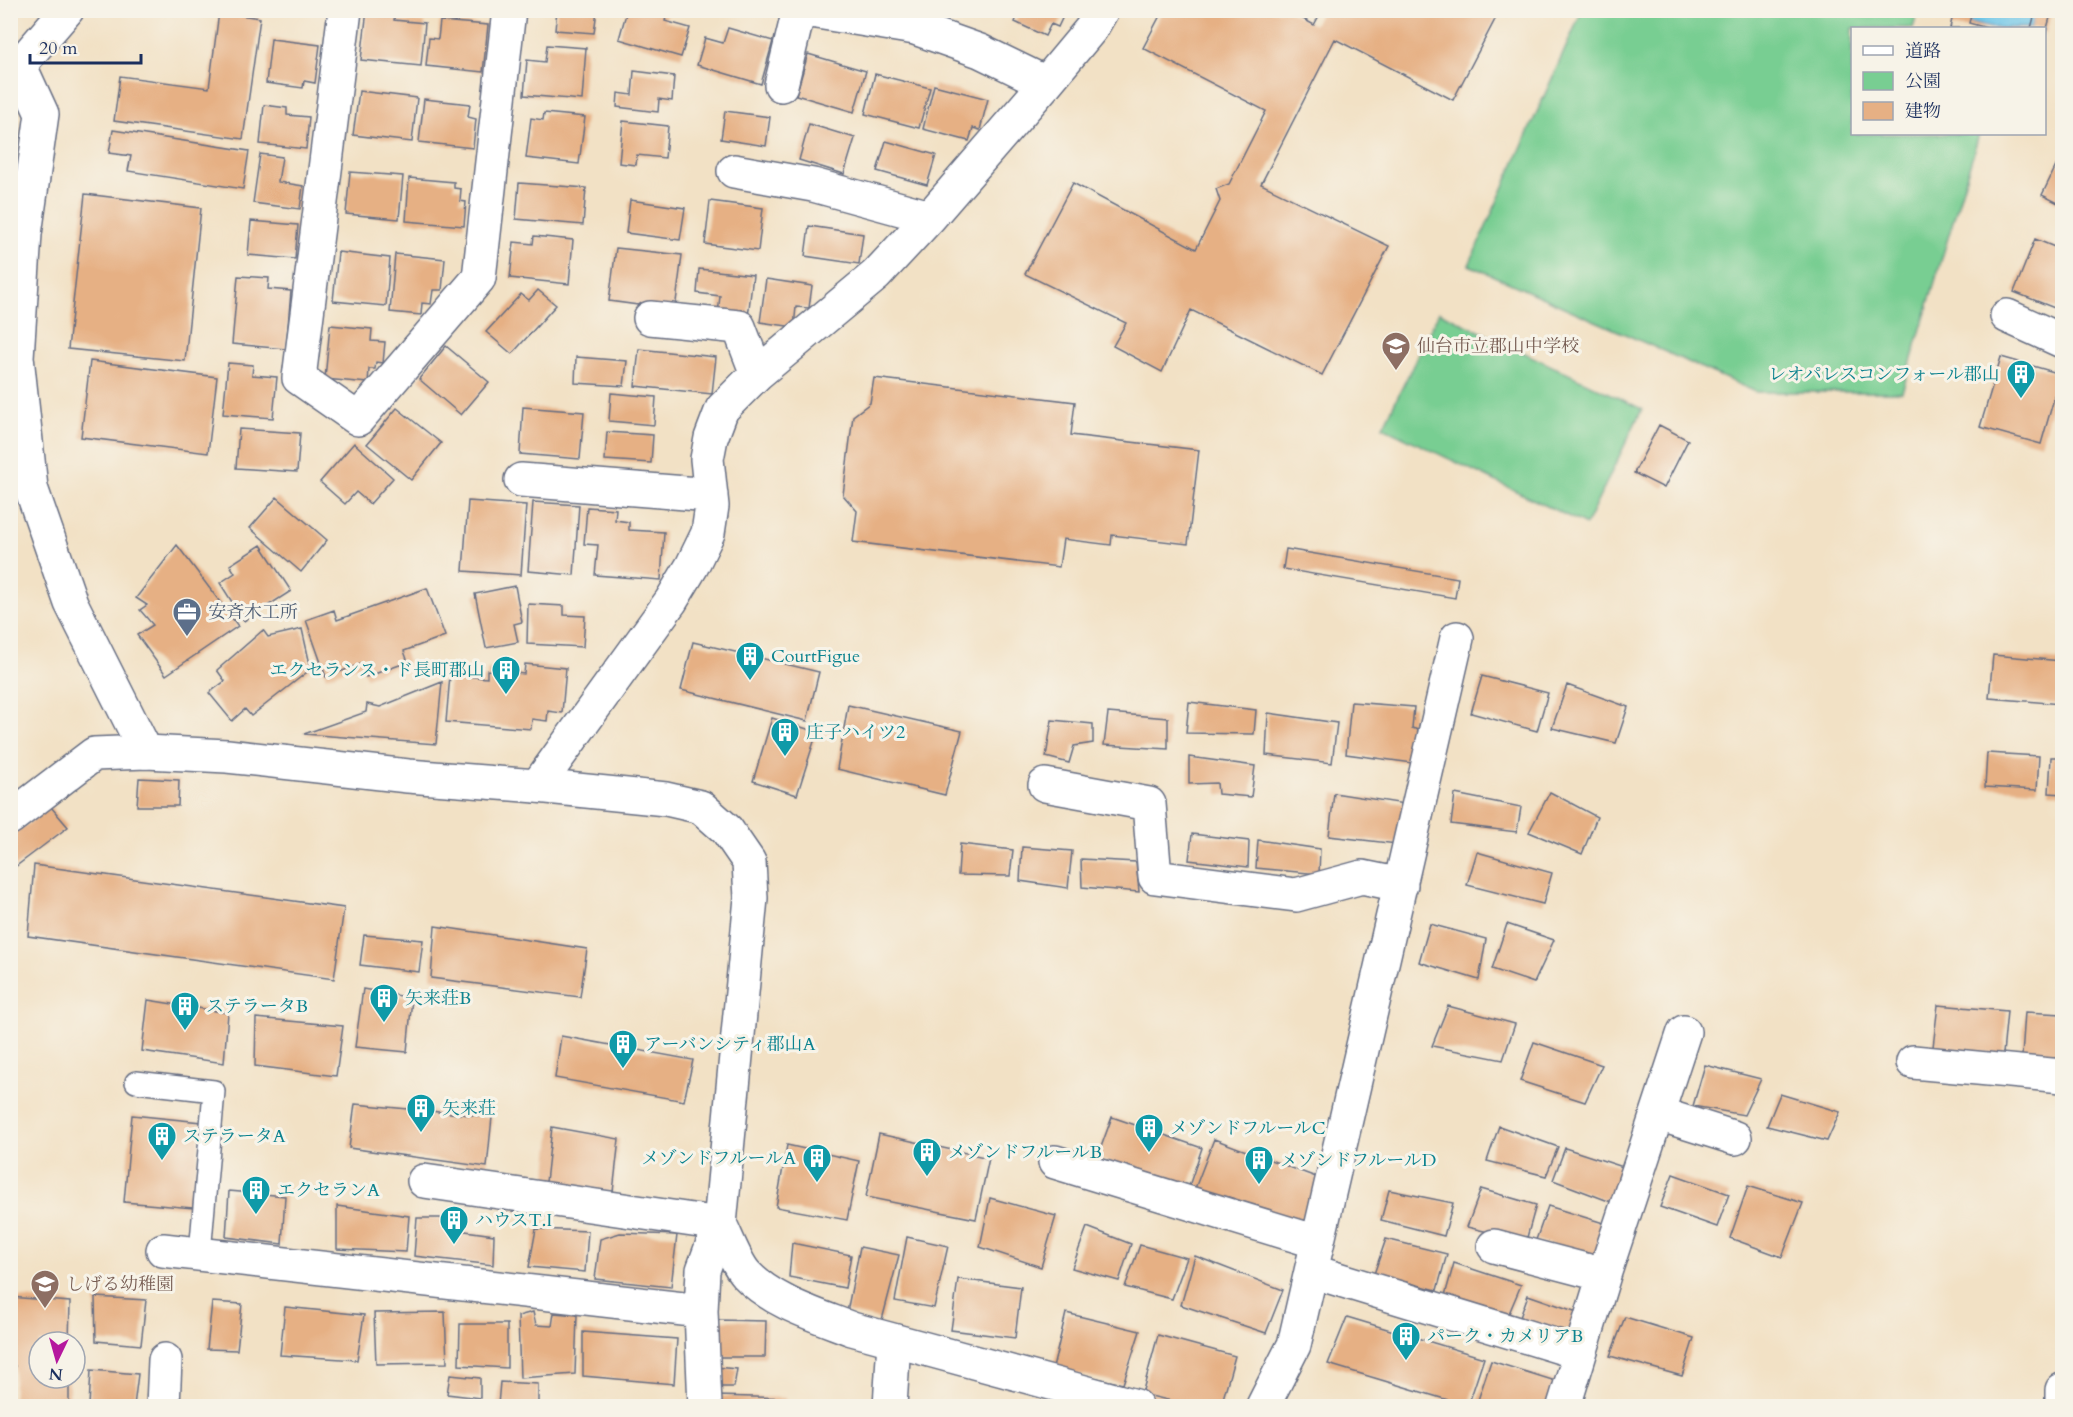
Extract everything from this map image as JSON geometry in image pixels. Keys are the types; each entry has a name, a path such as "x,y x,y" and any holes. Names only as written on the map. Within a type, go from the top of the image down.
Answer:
{"main road":[{"path":"67,10 15,71 42,114 25,234 17,357 31,488 71,603 146,752"},
{"path":"345,10 299,378 358,419 479,278 509,10"},
{"path":"781,86 799,10"},
{"path":"805,10 915,28 980,51 1046,83"},
{"path":"537,786 671,601 692,566 708,533 712,506 707,459 711,438 722,409 757,374 876,275 930,217 1046,83 1091,29 1102,10"},
{"path":"734,171 813,185 930,217"},
{"path":"2007,316 2062,341"},
{"path":"650,318 739,327 757,374"},
{"path":"521,480 711,495"},
{"path":"1263,1407 1294,1345 1457,638"},
{"path":"10,818 94,754 146,752 227,756 408,776 537,786 666,799 701,807 727,830 749,862 751,898 720,1224 703,1270 701,1311 705,1407"},
{"path":"1045,785 1149,804 1155,877 1296,895 1362,878 1401,885"},
{"path":"1564,1407 1604,1275 1659,1114 1684,1032"},
{"path":"1913,1062 2062,1076"},
{"path":"1659,1114 1735,1138"},
{"path":"1055,1162 1580,1353"},
{"path":"424,1181 720,1224"},
{"path":"720,1224 744,1273 770,1293 808,1312 852,1329 1136,1407"},
{"path":"1494,1246 1604,1275"},
{"path":"163,1250 701,1311"},
{"path":"890,1407 894,1341"},
{"path":"162,1407 165,1360"},
{"path":"2061,1407 2062,1390"}],"lane":[{"path":"136,1082 214,1091 200,1253"}],"green space":[{"path":"1582,11 1918,11 1913,27 1851,27 1851,135 1979,135 1902,392 1756,392 1469,265"},
{"path":"1439,312 1642,409 1586,525 1383,427"}],"water":[{"path":"1972,11 2036,11 2031,27 1987,27 1969,23"}],"building":[{"path":"367,10 395,10 394,20 425,23 421,66 361,60"},
{"path":"557,10 597,10 594,33 555,30"},
{"path":"627,10 668,10 665,21 690,28 681,57 619,39"},
{"path":"1020,10 1066,10 1058,27 1051,24 1045,36 1015,22"},
{"path":"1163,10 1287,10 1314,25 1322,10 1500,10 1453,100 1335,39 1261,184 1389,246 1322,375 1191,310 1162,372 1113,346 1126,323 1025,274 1073,183 1196,249 1220,201 1216,189 1229,184 1266,111 1143,48"},
{"path":"1954,10 1972,10 1969,23 1983,27 1950,27"},
{"path":"2036,10 2052,10 2046,32 2046,27 2031,27"},
{"path":"219,12 260,18 243,139 114,121 120,76 209,88"},
{"path":"440,21 488,25 483,72 426,66 429,38 438,39"},
{"path":"728,28 773,41 761,84 697,65 705,38 723,43"},
{"path":"271,39 320,45 315,83 304,81 303,88 266,83"},
{"path":"547,45 586,48 582,100 524,95 527,60 545,62"},
{"path":"808,54 866,71 854,112 796,95"},
{"path":"634,71 674,76 672,101 659,99 658,112 617,107 618,93 632,95"},
{"path":"875,74 930,88 919,128 865,114"},
{"path":"934,85 988,99 980,130 973,128 969,141 923,129"},
{"path":"359,91 417,98 412,142 353,135"},
{"path":"424,99 470,104 468,117 476,119 473,148 419,142"},
{"path":"264,105 287,108 287,115 309,117 306,149 260,144"},
{"path":"725,111 770,117 766,146 721,139"},
{"path":"544,113 585,117 579,164 526,158 531,118 543,120"},
{"path":"623,121 668,126 665,158 637,155 636,165 619,163"},
{"path":"809,124 855,138 844,174 799,160"},
{"path":"113,130 249,151 243,189 128,171 131,156 109,153"},
{"path":"886,141 936,155 927,185 877,171"},
{"path":"260,154 282,157 278,182 303,186 300,209 253,203"},
{"path":"2057,164 2062,167 2062,205 2042,195"},
{"path":"350,172 403,176 399,219 346,214"},
{"path":"409,178 454,182 454,188 461,189 460,201 466,202 464,226 406,221"},
{"path":"519,183 586,188 583,225 516,219"},
{"path":"85,194 201,208 185,361 68,349"},
{"path":"630,200 685,208 680,240 626,233"},
{"path":"710,201 763,208 758,251 705,244"},
{"path":"251,221 298,225 295,259 248,255"},
{"path":"809,226 863,234 859,264 805,256"},
{"path":"534,236 573,240 569,284 510,278 514,242 533,244"},
{"path":"2035,239 2062,250 2062,311 2014,292"},
{"path":"616,248 682,255 675,310 609,301"},
{"path":"338,252 390,258 386,306 333,301"},
{"path":"395,254 445,259 442,290 433,290 431,304 422,303 421,315 390,312"},
{"path":"699,269 753,275 748,317 718,314 720,296 697,293"},
{"path":"238,276 269,278 268,289 291,291 286,349 232,344"},
{"path":"766,279 812,286 809,308 796,307 794,327 760,322"},
{"path":"538,290 556,305 512,354 486,332 521,294 529,300"},
{"path":"330,325 372,329 371,341 385,342 383,363 376,362 375,369 369,369 368,383 325,379"},
{"path":"446,346 489,382 461,415 419,379"},
{"path":"639,349 716,357 712,394 635,386"},
{"path":"576,357 627,361 624,386 575,383"},
{"name":"レオパレスコンフォール郡山","path":"2001,357 2061,374 2041,444 1980,427"},
{"path":"90,361 217,377 208,453 81,437"},
{"path":"228,363 253,365 252,375 277,377 273,418 223,414"},
{"path":"874,378 1075,402 1071,435 1199,450 1188,544 1112,535 1111,545 1063,539 1059,567 853,542 857,511 843,495 853,416 870,403"},
{"path":"611,393 656,397 654,425 609,421"},
{"path":"523,407 584,412 580,459 520,454"},
{"path":"397,408 441,443 411,480 367,444"},
{"path":"1659,425 1688,440 1664,488 1634,473"},
{"path":"239,429 300,433 297,472 236,468"},
{"path":"607,432 653,435 651,463 605,460"},
{"path":"354,443 393,478 370,504 356,492 345,504 320,482"},
{"path":"277,497 327,540 301,572 250,528"},
{"path":"468,501 526,505 521,575 463,571"},
{"path":"533,502 579,505 574,575 528,571"},
{"path":"587,507 616,509 615,520 629,522 629,530 664,532 661,580 595,575 598,545 584,544"},
{"path":"177,545 238,626 166,675 137,635 153,625 140,610 147,605 136,598"},
{"path":"261,545 291,591 244,621 220,583 235,573 230,565"},
{"path":"1286,549 1458,578 1455,598 1283,569"},
{"path":"515,586 522,622 514,624 518,642 486,648 475,594"},
{"path":"427,588 445,636 404,651 408,662 366,677 361,664 326,677 306,620 334,610 337,620"},
{"path":"528,604 564,606 564,615 585,616 583,647 527,644"},
{"path":"302,629 311,669 251,716 245,709 232,721 209,693 225,681 217,670 263,630 268,637"},
{"name":"CourtFigue","path":"693,642 819,672 807,721 681,690"},
{"path":"1993,655 2062,661 2061,704 1989,698"},
{"name":"エクセランス・ド長町郡山","path":"525,664 566,668 562,713 548,711 547,721 532,719 531,729 446,722 450,675 487,678 487,670 524,674"},
{"path":"1482,676 1548,693 1537,731 1471,713"},
{"path":"442,682 436,744 304,734 366,712 367,704 380,707"},
{"path":"1567,685 1628,707 1616,743 1552,728"},
{"path":"1189,702 1256,710 1254,734 1186,733"},
{"path":"1351,702 1414,707 1412,728 1428,733 1420,764 1346,754"},
{"path":"848,705 962,731 945,795 837,769"},
{"path":"1108,713 1168,718 1168,749 1104,745"},
{"path":"1268,713 1337,723 1332,763 1266,755"},
{"name":"庄子ハイツ2","path":"772,718 817,732 797,795 753,781"},
{"path":"1052,720 1093,724 1093,743 1074,746 1069,763 1046,757"},
{"path":"1987,753 2039,756 2037,790 1985,787"},
{"path":"1189,757 1255,766 1251,797 1218,794 1217,783 1189,784"},
{"path":"2051,757 2062,757 2062,794 2049,793"},
{"path":"139,778 179,780 178,806 137,806"},
{"path":"1550,792 1597,817 1582,854 1529,832"},
{"path":"1334,793 1405,804 1397,844 1329,836"},
{"path":"1455,794 1521,807 1517,832 1451,824"},
{"path":"51,807 68,827 15,867 10,849 10,837"},
{"path":"1192,834 1249,841 1248,867 1189,860"},
{"path":"1258,840 1320,849 1319,874 1256,868"},
{"path":"960,844 1013,850 1010,876 958,875"},
{"path":"1022,847 1072,851 1068,888 1020,881"},
{"path":"1477,852 1552,873 1543,904 1467,885"},
{"path":"1081,859 1136,862 1139,892 1082,887"},
{"path":"34,865 344,908 334,979 28,936"},
{"path":"1430,924 1486,939 1479,980 1419,962"},
{"path":"1507,924 1554,940 1534,983 1492,969"},
{"path":"435,926 587,949 580,997 431,978"},
{"path":"364,935 423,940 419,972 360,965"},
{"name":"矢来荘B","path":"363,989 412,998 407,1052 355,1047"},
{"name":"ステラータB","path":"148,1000 228,1013 224,1063 142,1051"},
{"path":"1938,1005 2007,1011 2003,1054 1933,1047"},
{"path":"1448,1006 1515,1024 1503,1060 1432,1046"},
{"path":"2025,1012 2062,1014 2062,1059 2022,1056"},
{"path":"256,1018 343,1026 336,1076 255,1066"},
{"name":"アーバンシティ郡山A","path":"561,1036 693,1060 684,1101 555,1078"},
{"path":"1534,1042 1602,1065 1585,1102 1520,1081"},
{"path":"1705,1065 1761,1079 1744,1115 1693,1106"},
{"path":"1780,1094 1840,1112 1827,1141 1767,1126"},
{"name":"矢来荘","path":"355,1104 492,1117 487,1167 349,1148"},
{"name":"ステラータA","path":"132,1115 201,1122 193,1208 124,1202"},
{"name":"メゾンドフルールC","path":"1112,1117 1202,1148 1188,1189 1097,1158"},
{"path":"1499,1126 1558,1147 1546,1176 1487,1161"},
{"path":"552,1127 619,1139 613,1192 546,1182"},
{"name":"メゾンドフルールB","path":"879,1134 989,1158 976,1219 866,1197"},
{"name":"メゾンドフルールD","path":"1214,1139 1324,1180 1304,1229 1194,1191"},
{"name":"メゾンドフルールA","path":"787,1145 859,1161 847,1220 776,1207"},
{"path":"1565,1148 1623,1167 1611,1202 1553,1180"},
{"path":"1673,1174 1729,1194 1717,1227 1660,1207"},
{"path":"1748,1186 1803,1203 1782,1257 1730,1238"},
{"path":"1481,1189 1536,1205 1526,1241 1467,1227"},
{"path":"1389,1190 1453,1203 1444,1236 1381,1220"},
{"name":"エクセランA","path":"229,1191 285,1196 282,1244 226,1237"},
{"path":"990,1198 1056,1216 1041,1267 980,1247"},
{"path":"337,1206 409,1216 406,1252 337,1249"},
{"path":"1548,1206 1610,1225 1598,1259 1536,1240"},
{"name":"ハウスT.I","path":"417,1218 440,1218 458,1230 494,1235 493,1265 414,1256"},
{"path":"1087,1227 1131,1244 1119,1281 1072,1268"},
{"path":"536,1229 588,1231 585,1272 529,1267"},
{"path":"620,1233 677,1235 671,1287 595,1279 600,1239"},
{"path":"907,1237 948,1246 934,1308 895,1301"},
{"path":"1386,1239 1447,1254 1437,1290 1374,1274"},
{"path":"792,1243 851,1255 845,1288 789,1277"},
{"path":"1140,1245 1187,1258 1172,1299 1125,1287"},
{"path":"860,1247 899,1255 882,1320 847,1312"},
{"path":"1195,1256 1283,1290 1266,1333 1181,1305"},
{"path":"1454,1263 1521,1285 1507,1318 1444,1299"},
{"path":"958,1279 1021,1287 1015,1338 951,1330"},
{"path":"1528,1295 1580,1313 1570,1340 1518,1323"},
{"path":"10,1297 70,1302 69,1330 27,1330 27,1390 69,1390 69,1406 13,1406 15,1366 10,1366"},
{"path":"95,1297 146,1300 141,1345 96,1341"},
{"path":"212,1302 242,1304 237,1350 207,1349"},
{"path":"285,1307 364,1315 357,1360 280,1355"},
{"path":"445,1312 447,1363 376,1364 374,1313"},
{"path":"533,1312 536,1325 552,1326 554,1313 577,1315 575,1374 520,1378 518,1316"},
{"path":"1066,1313 1140,1331 1123,1384 1053,1368"},
{"name":"パーク・カメリアB","path":"1347,1317 1484,1358 1468,1406 1328,1364"},
{"path":"1625,1317 1694,1338 1682,1376 1610,1356"},
{"path":"717,1320 766,1321 765,1357 714,1357"},
{"path":"460,1324 507,1324 507,1368 459,1365"},
{"path":"583,1332 677,1339 674,1384 583,1376"},
{"path":"1158,1335 1235,1356 1221,1406 1193,1406 1142,1394"},
{"path":"1491,1361 1562,1383 1553,1406 1476,1406"},
{"path":"715,1367 737,1369 734,1387 715,1387"},
{"path":"91,1370 138,1374 134,1406 89,1406"},
{"path":"450,1375 480,1378 480,1398 447,1394"},
{"path":"500,1382 538,1384 538,1405 498,1405"},
{"path":"717,1396 785,1398 785,1406 717,1406"}],"place":[{"name":"仙台市立郡山中学校","path":"1396,372"},
{"name":"レオパレスコンフォール郡山","path":"2021,400"},
{"name":"安斉木工所","path":"187,638"},
{"name":"CourtFigue","path":"750,682"},
{"name":"エクセランス・ド長町郡山","path":"506,696"},
{"name":"庄子ハイツ2","path":"785,758"},
{"name":"矢来荘B","path":"384,1024"},
{"name":"ステラータB","path":"185,1032"},
{"name":"アーバンシティ郡山A","path":"623,1070"},
{"name":"矢来荘","path":"421,1134"},
{"name":"メゾンドフルールC","path":"1149,1154"},
{"name":"ステラータA","path":"162,1162"},
{"name":"メゾンドフルールB","path":"927,1178"},
{"name":"メゾンドフルールA","path":"817,1184"},
{"name":"メゾンドフルールD","path":"1259,1186"},
{"name":"エクセランA","path":"256,1216"},
{"name":"ハウスT.I","path":"454,1246"},
{"name":"しげる幼稚園","path":"45,1310"},
{"name":"パーク・カメリアB","path":"1406,1362"}]}
